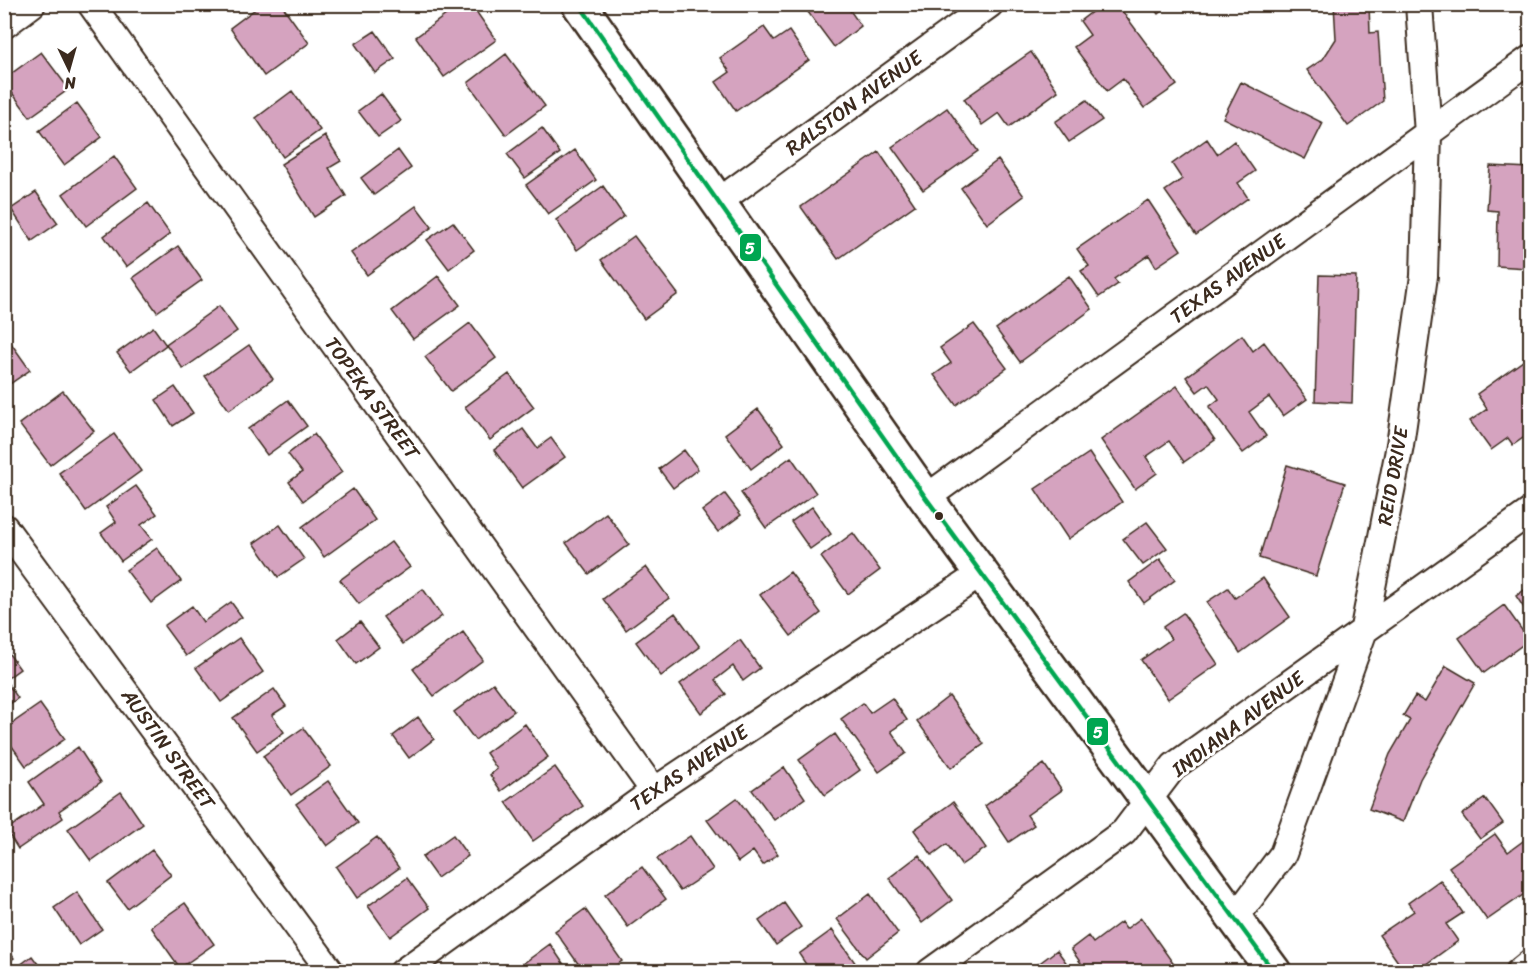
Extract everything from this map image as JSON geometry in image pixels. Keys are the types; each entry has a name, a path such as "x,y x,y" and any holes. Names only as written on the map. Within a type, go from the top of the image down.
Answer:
{"main road":[{"path":"579,4 926,498 1274,972"}],"street":[{"path":"4,25 32,4"},
{"name":"TOPEKA STREET","path":"91,4 654,791"},
{"name":"RALSTON AVENUE","path":"718,202 990,4"},
{"name":"REID DRIVE","path":"1235,918 1283,854 1363,633 1400,445 1424,276 1428,134 1419,4"},
{"name":"TEXAS AVENUE","path":"926,498 1530,59"},
{"name":"INDIANA AVENUE","path":"930,972 1124,832 1174,766 1530,512"},
{"name":"AUSTIN STREET","path":"4,527 331,972"},
{"name":"TEXAS AVENUE","path":"403,972 654,791 982,573"},
{"path":"1518,972 1530,963"}],"building":[{"path":"224,4 240,4 229,12"},
{"path":"262,4 281,4 309,43 264,76 230,28"},
{"path":"461,4 471,4 496,40 444,77 416,37"},
{"path":"802,4 855,4 849,9 861,26 834,47"},
{"path":"1102,4 1117,4 1177,85 1144,108 1123,79 1107,91 1074,47 1090,35 1080,21"},
{"path":"1151,4 1170,4 1158,14"},
{"path":"1334,4 1369,4 1370,33 1378,32 1383,101 1348,126 1307,70 1323,59 1336,39"},
{"path":"764,27 774,41 789,31 809,60 736,111 716,82 730,72 720,58"},
{"path":"375,31 395,59 375,73 355,44"},
{"path":"41,52 69,89 30,117 4,79"},
{"path":"1031,52 1058,91 1009,127 999,113 982,125 964,99"},
{"path":"506,54 545,106 506,135 468,83"},
{"path":"1241,82 1323,123 1305,159 1223,118"},
{"path":"292,91 320,130 283,157 256,118"},
{"path":"381,94 401,121 378,137 358,111"},
{"path":"1087,100 1102,120 1069,142 1055,122"},
{"path":"77,103 102,137 64,165 39,131"},
{"path":"947,108 978,151 923,190 892,147"},
{"path":"542,128 560,153 525,178 507,154"},
{"path":"325,136 341,161 329,168 346,196 314,217 281,164"},
{"path":"1207,139 1217,154 1234,141 1255,171 1238,183 1248,198 1196,235 1165,191 1182,179 1172,164"},
{"path":"398,150 411,168 374,195 361,178"},
{"path":"575,150 596,180 548,214 526,185"},
{"path":"879,152 915,205 838,259 801,207"},
{"path":"114,156 137,188 86,226 63,194"},
{"path":"998,160 1024,196 987,224 961,188"},
{"path":"1490,166 1530,168 1527,268 1497,266 1498,211 1487,210"},
{"path":"603,186 624,216 577,250 556,220"},
{"path":"36,192 58,223 32,241 11,209"},
{"path":"1148,200 1181,250 1156,267 1149,255 1114,279 1118,284 1099,297 1081,271 1089,266 1077,249"},
{"path":"148,203 170,234 126,267 104,236"},
{"path":"416,206 432,227 367,275 351,253"},
{"path":"453,222 474,250 449,269 427,240"},
{"path":"634,236 678,294 644,319 601,260"},
{"path":"178,246 202,280 157,312 133,278"},
{"path":"1319,275 1356,276 1352,403 1315,401"},
{"path":"438,276 460,305 413,339 392,311"},
{"path":"1069,276 1092,309 1020,362 996,329"},
{"path":"219,306 237,331 183,369 166,344"},
{"path":"470,323 496,358 451,391 425,357"},
{"path":"974,324 1007,368 956,405 934,375 951,363 940,348"},
{"path":"153,327 166,345 131,371 117,353"},
{"path":"1242,335 1253,351 1264,342 1307,399 1283,416 1269,397 1249,412 1266,436 1243,453 1209,407 1219,399 1208,384 1197,392 1186,377"},
{"path":"8,339 30,370 4,388 4,342"},
{"path":"249,345 273,379 229,410 205,376"},
{"path":"1530,356 1530,433 1513,445 1508,438 1491,450 1470,421 1487,409 1477,394"},
{"path":"509,374 534,407 490,440 465,407"},
{"path":"1177,386 1215,440 1184,462 1169,441 1146,457 1157,473 1135,489 1101,440"},
{"path":"175,387 193,413 173,426 156,400"},
{"path":"63,391 94,431 50,465 19,424"},
{"path":"288,400 307,426 267,455 248,429"},
{"path":"758,409 784,444 751,469 725,434"},
{"path":"523,429 537,448 551,438 565,457 522,488 494,450"},
{"path":"114,434 141,471 86,511 59,473"},
{"path":"314,434 342,472 303,501 289,482 302,472 288,454"},
{"path":"684,450 698,469 673,488 659,469"},
{"path":"1089,453 1122,502 1068,539 1035,489"},
{"path":"791,457 816,493 766,528 741,493"},
{"path":"1287,465 1345,483 1316,576 1259,558"},
{"path":"136,486 157,514 141,525 152,539 121,561 101,533 116,522 106,507"},
{"path":"353,489 375,520 324,557 302,527"},
{"path":"725,494 741,515 718,532 702,511"},
{"path":"812,507 831,534 810,549 791,522"},
{"path":"606,513 629,544 589,574 566,543"},
{"path":"1147,522 1167,548 1143,565 1123,539"},
{"path":"280,525 304,559 278,577 254,543"},
{"path":"853,533 880,570 848,594 821,557"},
{"path":"391,542 410,567 359,604 340,580"},
{"path":"157,548 181,581 151,603 126,570"},
{"path":"1160,559 1175,580 1144,603 1129,582"},
{"path":"646,567 669,598 626,630 603,599"},
{"path":"790,572 821,613 791,636 760,595"},
{"path":"1263,578 1290,617 1240,653 1207,602 1228,588 1235,598"},
{"path":"1530,586 1530,617 1516,596"},
{"path":"423,589 442,616 403,644 383,617"},
{"path":"231,602 242,617 186,656 164,626 192,606 203,622"},
{"path":"1504,605 1529,640 1484,673 1459,638"},
{"path":"675,613 700,647 661,676 636,642"},
{"path":"1183,613 1218,664 1168,699 1141,660 1171,639 1163,627"},
{"path":"360,622 379,647 356,664 338,639"},
{"path":"463,632 483,660 434,696 413,669"},
{"path":"239,638 263,672 221,702 196,668"},
{"path":"740,640 760,668 743,681 733,666 715,680 726,694 701,713 680,684"},
{"path":"7,651 20,669 5,680 18,698 4,708 4,652"},
{"path":"1446,666 1475,683 1420,779 1403,822 1369,809 1390,754 1410,720 1403,716 1415,696 1425,702"},
{"path":"493,683 514,711 475,740 454,712"},
{"path":"274,689 286,706 272,715 284,732 257,751 233,718"},
{"path":"949,696 984,744 951,768 917,721"},
{"path":"892,698 907,720 891,731 906,753 879,772 841,719 863,703 870,713"},
{"path":"40,704 65,739 26,766 4,735 4,729"},
{"path":"418,717 434,739 409,758 393,736"},
{"path":"525,724 548,757 501,791 490,775 497,769 486,753"},
{"path":"303,728 331,766 291,795 263,756"},
{"path":"835,734 860,770 825,795 799,760"},
{"path":"78,747 101,782 59,811 63,818 18,849 6,830 44,804 29,782"},
{"path":"1044,764 1062,790 1027,815 1034,825 1009,842 985,806"},
{"path":"555,767 583,806 533,841 506,802"},
{"path":"784,767 805,798 774,820 752,790"},
{"path":"1530,778 1530,794 1523,783"},
{"path":"328,781 358,823 327,846 296,804"},
{"path":"121,792 143,824 91,861 68,829"},
{"path":"737,798 778,854 763,865 753,851 738,862 707,820"},
{"path":"1485,798 1503,823 1480,839 1462,815"},
{"path":"953,802 986,848 961,865 947,844 932,855 914,830"},
{"path":"1495,834 1508,852 1530,836 1530,890 1487,920 1449,867"},
{"path":"453,835 468,856 437,878 422,857"},
{"path":"690,836 713,869 680,891 657,859"},
{"path":"377,837 399,868 357,898 336,867"},
{"path":"152,850 171,875 127,908 108,883"},
{"path":"919,855 952,900 922,923 889,878"},
{"path":"642,867 666,899 628,927 605,895"},
{"path":"407,878 429,908 390,937 368,906"},
{"path":"1440,880 1463,913 1446,924 1458,941 1415,972 1405,972 1379,935 1414,911 1408,903"},
{"path":"77,892 102,929 79,945 54,908"},
{"path":"870,894 898,933 866,958 837,919"},
{"path":"185,903 214,944 180,968 151,927"},
{"path":"784,903 801,927 776,945 759,921"},
{"path":"585,909 622,961 607,972 584,972 555,931"},
{"path":"1141,918 1175,966 1167,972 1087,972 1071,949 1088,936 1093,943 1121,922 1126,929"},
{"path":"832,930 856,964 845,972 811,972 799,954"},
{"path":"4,944 14,958 4,965"},
{"path":"550,944 569,972 519,972 517,968"},
{"path":"1057,950 1073,972 1029,971"},
{"path":"32,956 44,972 11,972"},
{"path":"787,966 791,972 779,972"}],"transit line":[{"name":"5","path":"579,4 926,498 1274,972"}]}
